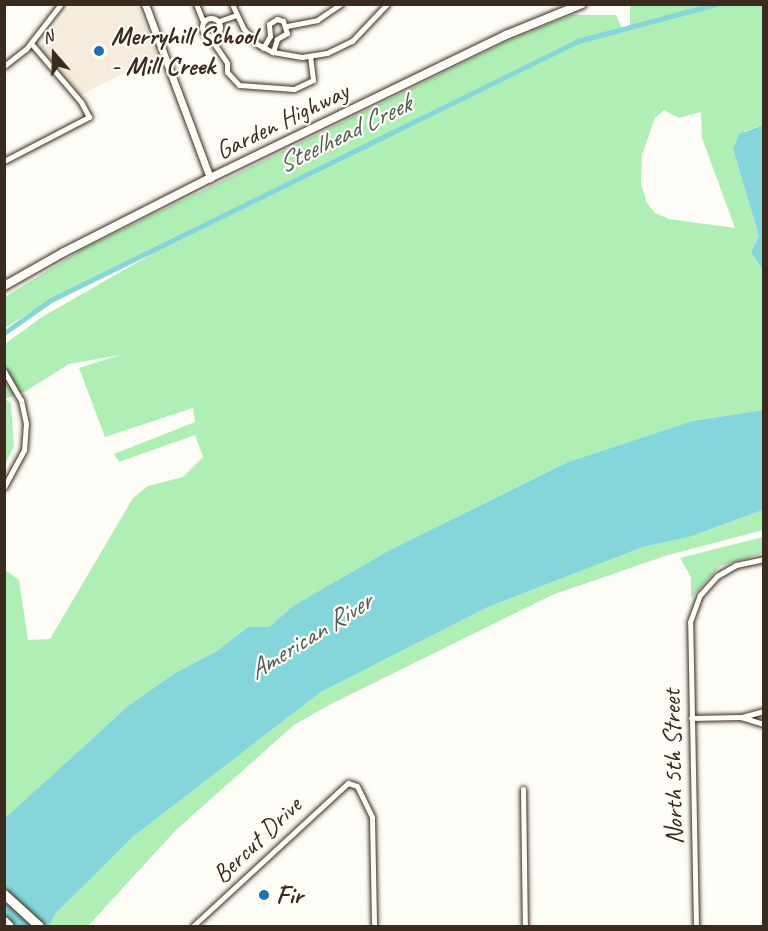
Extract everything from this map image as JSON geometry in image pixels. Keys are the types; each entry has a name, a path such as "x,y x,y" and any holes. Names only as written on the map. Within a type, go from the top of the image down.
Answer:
{"highway":[{"path":"4,895 31,927"},
{"path":"4,895 39,927"},
{"path":"4,921 9,927"}],"main road":[{"path":"145,4 210,178"},
{"name":"Garden Highway","path":"4,286 63,252 210,178 506,35 582,4"}],"street":[{"path":"4,66 31,43 61,4"},
{"path":"196,4 203,21 203,33 209,36 227,63 227,72 239,85 294,89 313,80 310,57"},
{"path":"232,4 248,35 263,48 273,52 310,57 352,41 387,4"},
{"path":"287,26 317,20 341,4"},
{"path":"203,21 214,18 219,21 236,15"},
{"path":"263,48 270,36 268,27 271,22 280,20 287,26 287,33 277,39 273,52"},
{"path":"209,36 216,35 219,21"},
{"path":"4,161 89,117 81,102 31,43"},
{"path":"4,487 24,450 26,423 21,400 5,372"},
{"name":"North 5th Street","path":"696,927 689,628 694,607 704,590 722,573 764,559"},
{"path":"691,718 741,717 764,711 764,723 741,717"},
{"name":"Bercut Drive","path":"193,927 348,783 357,786 372,817 374,927"},
{"path":"523,789 525,927"}],"shaded area":[{"name":"Merryhill School - Mill Creek","path":"71,5 137,5 157,55 80,96 39,48"}],"green space":[{"path":"630,5 763,5 763,125 745,131 733,149 759,236 751,252 763,270 763,410 692,421 568,462 386,552 293,606 269,627 248,627 217,651 175,673 128,706 5,818 5,570 19,580 28,640 50,639 133,498 148,486 183,477 203,457 195,435 119,462 114,454 195,422 193,408 105,437 79,368 120,355 69,364 26,391 5,399 5,344 42,317 211,220 51,300 5,328 5,297 81,250 512,39 572,15 616,15 624,33 630,25","holes":["664,110 679,118 701,112 702,138 735,228 669,219 655,213 647,203 641,183 642,155 655,118"]},
{"path":"5,399 11,403 14,446 5,464"},
{"path":"763,510 763,530 665,556 552,595 331,704 294,725 176,830 88,926 49,926 56,913 134,836 321,692 488,607 643,547 689,537"},
{"path":"763,537 763,553 720,566 691,598 691,577 680,558"}],"water":[{"path":"763,125 763,270 751,252 759,236 733,149 739,134"},
{"name":"American River","path":"763,410 763,510 689,537 643,547 488,607 321,692 134,836 56,913 49,926 5,926 5,818 128,706 175,673 217,651 248,627 269,627 293,606 386,552 568,462 692,421"}],"waterway":[{"name":"Steelhead Creek","path":"4,333 51,300 578,41 716,4"}],"place":[{"name":"Merryhill School - Mill Creek","path":"99,51"},
{"name":"Fir","path":"264,895"}]}
